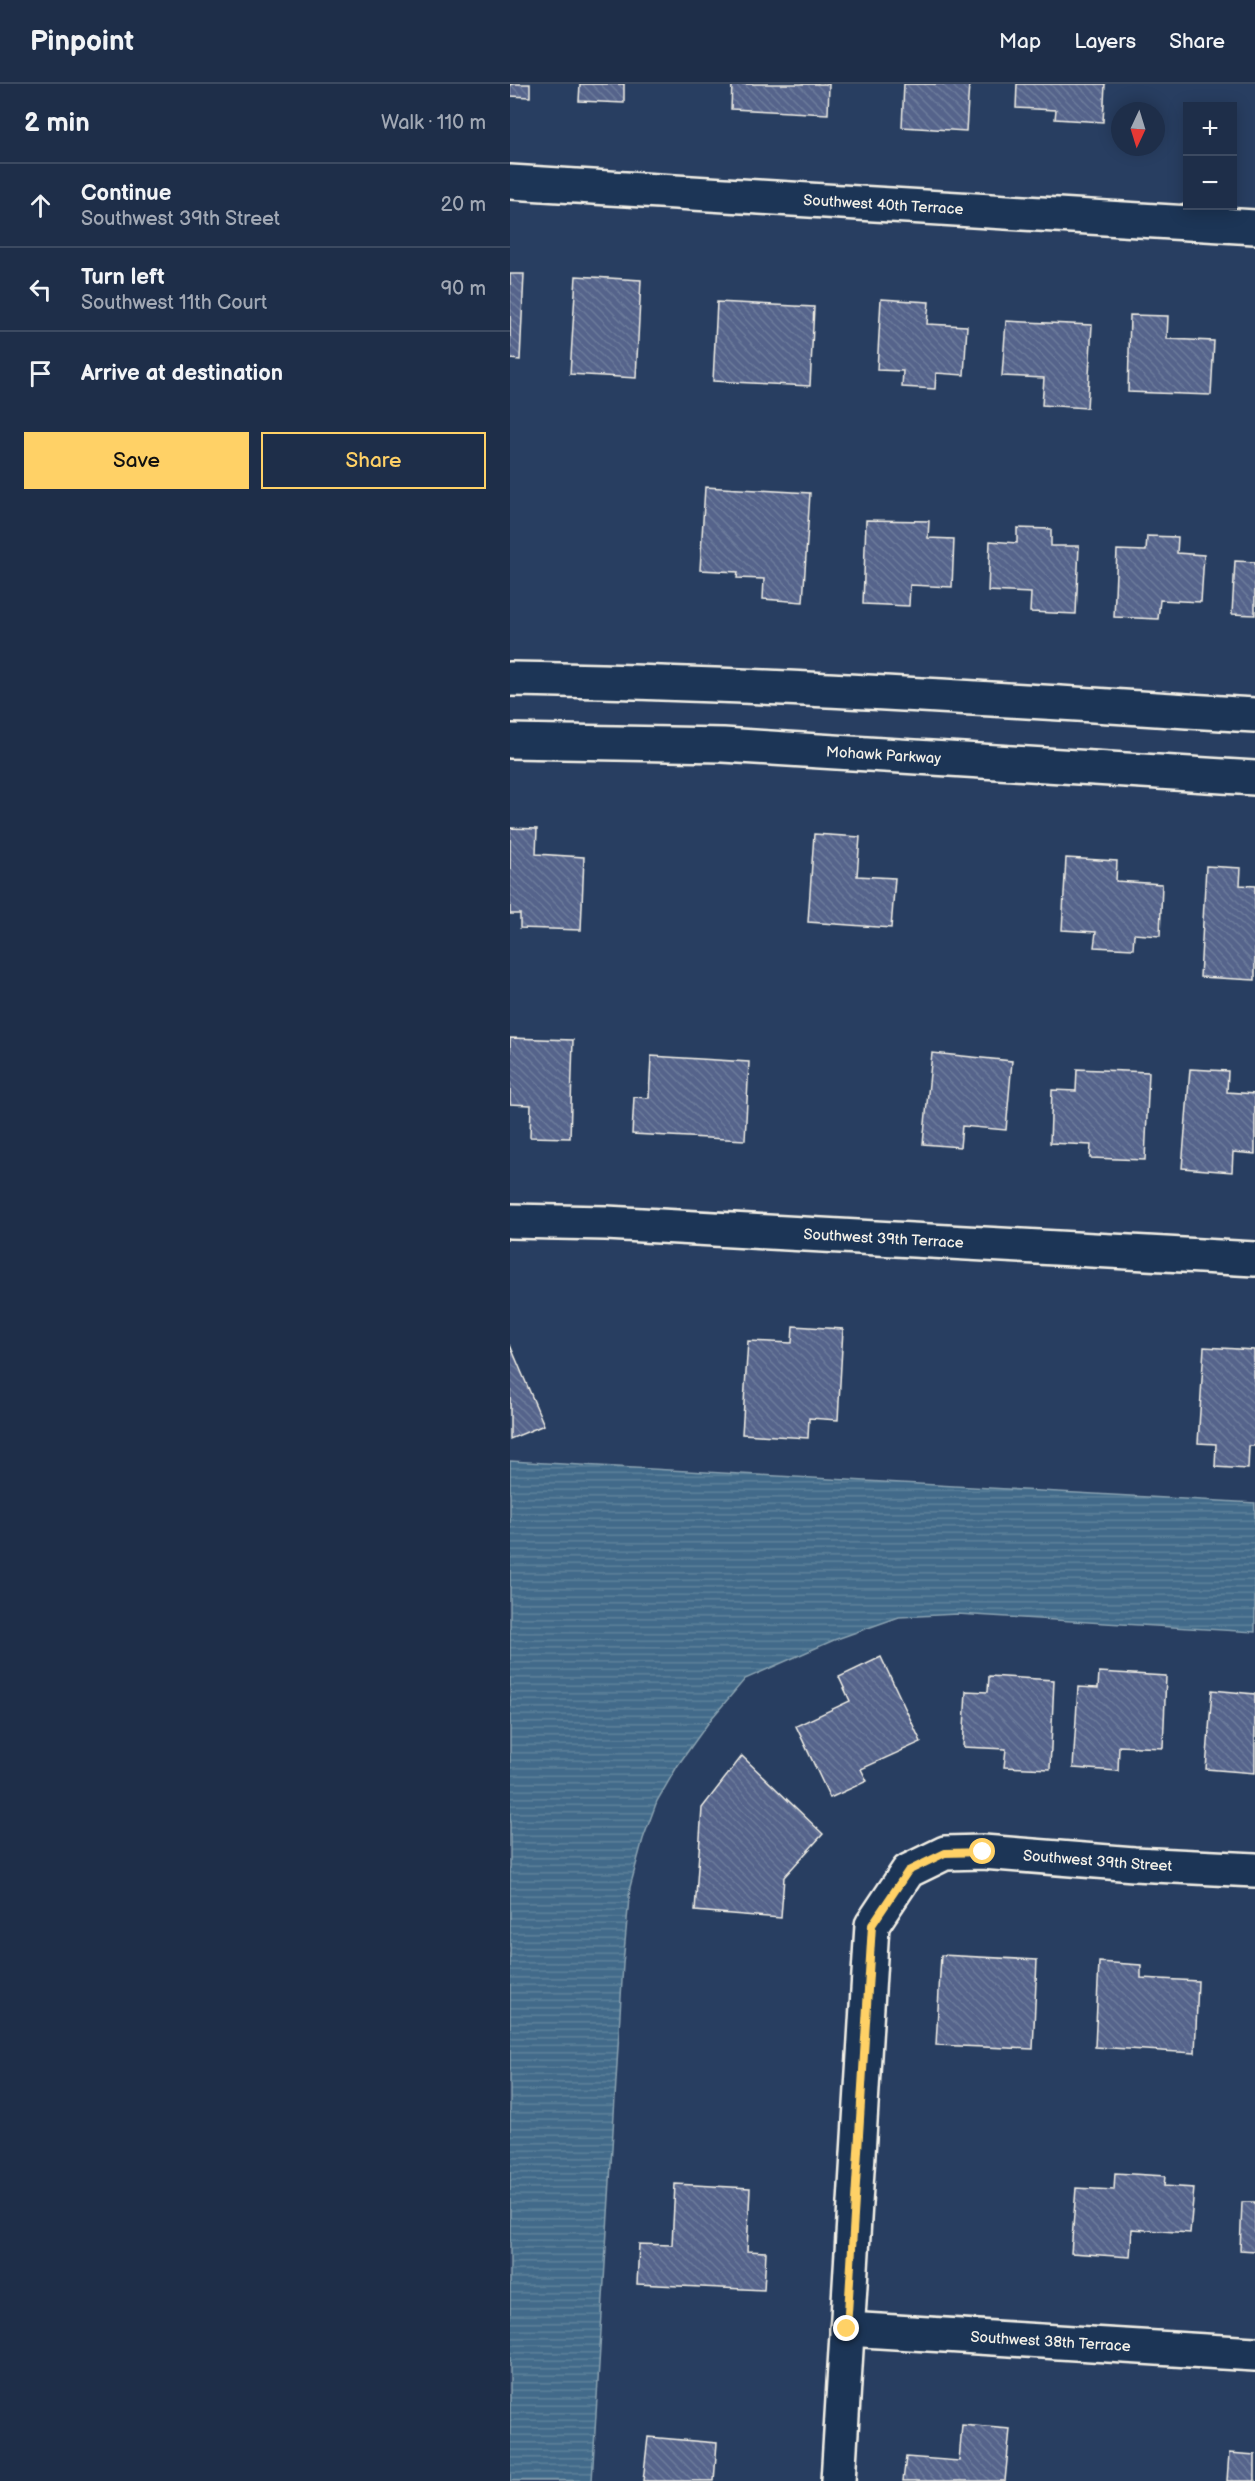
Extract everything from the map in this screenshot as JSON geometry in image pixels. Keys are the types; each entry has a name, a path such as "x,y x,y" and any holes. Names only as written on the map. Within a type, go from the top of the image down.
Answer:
{"street":[{"name":"Southwest 40th Terrace","path":"510,182 1255,226"},
{"path":"510,679 635,681 836,690 1255,715"},
{"name":"Mohawk Parkway","path":"510,741 723,745 1255,778"},
{"name":"Southwest 39th Terrace","path":"510,1221 606,1223 1255,1259"},
{"name":"Southwest 39th Street","path":"847,2329 872,1925 908,1871 945,1853 983,1852 1134,1864 1255,1870"},
{"path":"838,2481 847,2329"},
{"name":"Southwest 38th Terrace","path":"847,2329 1255,2354"}],"water":[{"path":"510,1461 1255,1503 1255,1632 957,1614 899,1617 834,1640 745,1679 711,1719 678,1765 657,1801 643,1839 630,1887 623,1964 592,2481 510,2481"}],"building":[{"path":"510,84 530,84 530,97 510,96"},
{"path":"580,84 624,84 624,103 579,101"},
{"path":"732,84 829,84 828,114 731,109"},
{"path":"904,84 969,84 966,131 902,127"},
{"path":"1017,84 1105,84 1103,122 1055,119 1056,110 1016,108"},
{"path":"510,274 524,274 520,360 510,359"},
{"path":"576,276 641,280 636,378 570,374"},
{"path":"881,299 929,302 927,324 967,326 964,375 936,373 935,389 902,387 903,371 877,370"},
{"path":"717,302 814,307 810,386 713,381"},
{"path":"1130,315 1168,316 1167,339 1214,341 1211,395 1128,392"},
{"path":"1006,321 1092,325 1087,408 1042,405 1044,378 1002,376"},
{"path":"705,487 810,493 803,602 763,599 764,579 737,578 738,572 700,570"},
{"path":"866,520 929,521 928,538 954,539 952,587 910,585 909,606 863,604"},
{"path":"1017,528 1051,529 1051,546 1079,546 1076,614 1030,612 1031,593 988,591 990,541 1017,543"},
{"path":"1147,536 1178,537 1177,553 1204,555 1201,602 1160,600 1158,619 1114,617 1117,550 1146,551"},
{"path":"1235,561 1255,562 1255,615 1232,614"},
{"path":"510,828 537,829 536,854 584,857 581,930 520,928 520,914 510,914"},
{"path":"814,834 860,837 857,876 895,878 891,928 808,922"},
{"path":"1066,858 1117,861 1116,881 1162,884 1160,936 1134,934 1133,949 1094,947 1096,932 1062,930"},
{"path":"1206,866 1241,868 1240,885 1255,886 1255,980 1200,977"},
{"path":"510,1038 573,1040 570,1138 530,1137 531,1105 510,1104"},
{"path":"932,1053 1012,1061 1006,1130 962,1126 960,1147 923,1144"},
{"path":"651,1056 749,1062 745,1140 632,1134 634,1097 649,1098"},
{"path":"1077,1069 1149,1072 1145,1160 1090,1158 1091,1145 1050,1143 1052,1090 1076,1091"},
{"path":"1190,1069 1228,1071 1227,1092 1255,1094 1255,1154 1233,1152 1232,1172 1182,1168"},
{"path":"793,1326 843,1329 838,1420 809,1418 808,1438 742,1434 748,1341 792,1343"},
{"path":"510,1345 544,1425 510,1439"},
{"path":"1204,1347 1254,1350 1255,1446 1249,1446 1248,1469 1215,1467 1216,1444 1198,1443"},
{"path":"881,1657 921,1742 861,1769 867,1781 830,1798 796,1726 850,1701 839,1677"},
{"path":"1099,1672 1166,1676 1163,1748 1119,1746 1118,1771 1073,1768 1078,1687 1098,1688"},
{"path":"989,1676 1054,1680 1050,1769 1004,1767 1006,1749 963,1747 966,1691 988,1692"},
{"path":"1212,1690 1255,1694 1255,1773 1206,1769"},
{"path":"742,1756 823,1834 784,1877 781,1918 695,1911 702,1808"},
{"path":"941,1955 1037,1960 1033,2049 936,2045"},
{"path":"1099,1962 1141,1965 1141,1978 1198,1981 1195,2053 1095,2047"},
{"path":"1115,2173 1165,2176 1164,2186 1194,2188 1190,2233 1132,2229 1130,2257 1071,2253 1076,2188 1114,2190"},
{"path":"675,2184 750,2188 747,2251 766,2252 764,2290 637,2284 639,2244 672,2245"},
{"path":"1242,2202 1255,2202 1255,2251 1240,2250"},
{"path":"962,2425 1010,2429 1005,2481 903,2481 906,2457 959,2461"},
{"path":"648,2437 717,2443 714,2481 643,2481"},
{"path":"1229,2453 1255,2455 1255,2481 1227,2481"}],"route":[{"path":"847,2329 872,1925 908,1871 945,1853 983,1852"}]}
